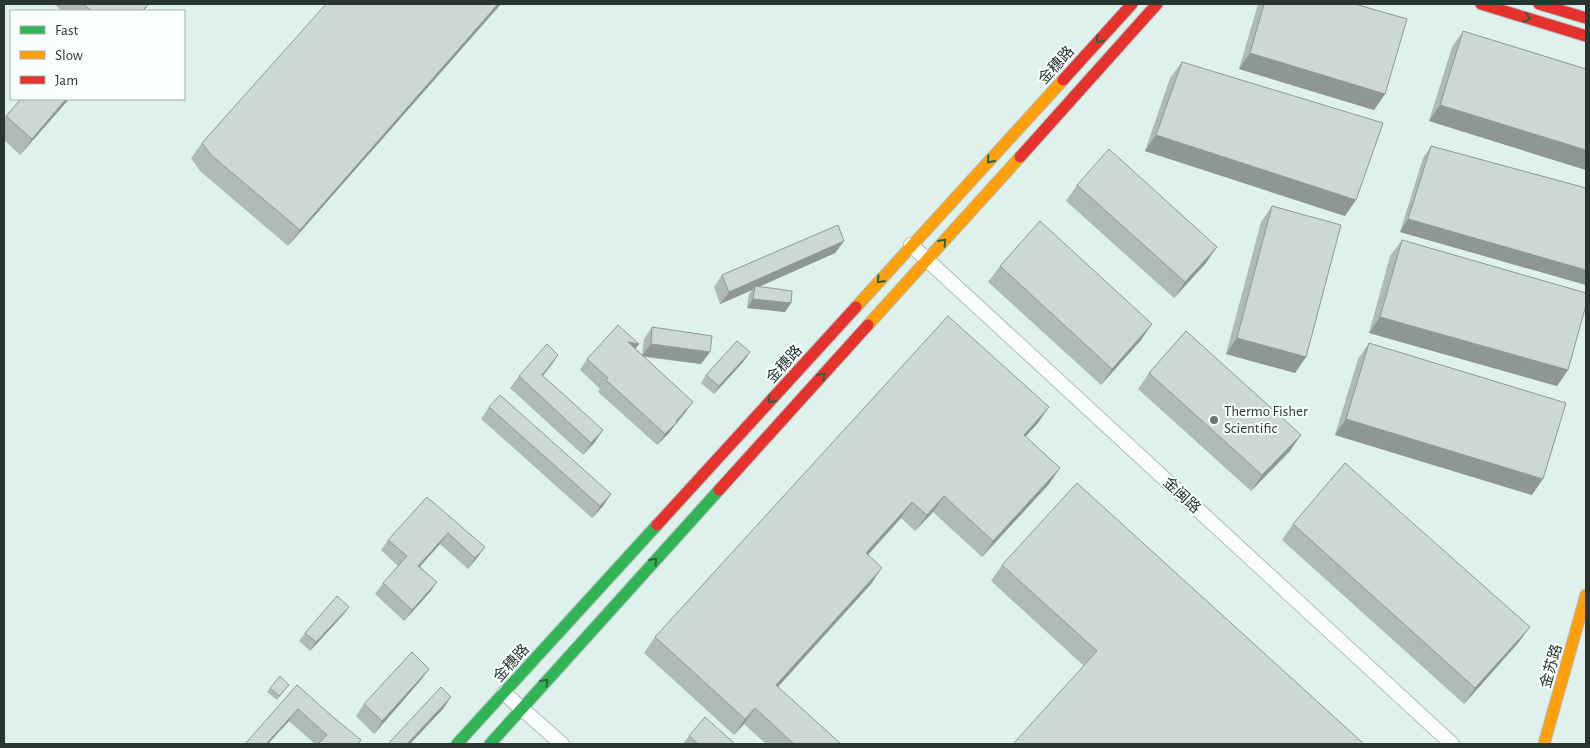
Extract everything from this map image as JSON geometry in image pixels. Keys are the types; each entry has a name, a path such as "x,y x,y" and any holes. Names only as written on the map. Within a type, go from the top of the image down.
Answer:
{"street":[{"name":"金穗路","path":"457,744 1132,4"},
{"path":"490,744 1157,4"},
{"path":"1481,4 1586,36"},
{"path":"1539,4 1586,18"},
{"name":"金闽路","path":"911,245 1452,744"},
{"name":"金苏路","path":"1544,744 1586,595"},
{"path":"504,693 562,744"}],"building":[{"path":"83,4 149,4 143,10 91,10"},
{"path":"326,4 498,4 300,230 211,155 202,143"},
{"path":"1264,4 1355,4 1407,19 1385,94 1250,53"},
{"path":"1463,31 1586,69 1586,150 1440,105"},
{"path":"1182,62 1383,123 1356,200 1156,135"},
{"path":"20,100 65,100 32,139 6,116"},
{"path":"1431,146 1586,188 1586,270 1408,219"},
{"path":"1109,149 1217,247 1185,282 1077,185"},
{"path":"1272,206 1341,225 1306,357 1237,338"},
{"path":"1040,221 1152,324 1112,369 1000,266"},
{"path":"838,225 844,241 729,292 722,275"},
{"path":"1402,240 1586,293 1586,305 1568,370 1380,317"},
{"path":"755,286 792,291 791,303 753,299"},
{"path":"948,316 1049,407 1024,435 1060,468 993,541 944,496 927,515 912,502 866,553 882,568 776,685 841,744 794,744 755,708 745,719 655,637"},
{"path":"618,325 639,344 628,342 693,402 665,434 606,380 608,378 587,359"},
{"path":"652,327 712,336 710,352 651,344"},
{"name":"Thermo Fisher Scientific","path":"1186,331 1301,435 1262,475 1149,373"},
{"path":"737,341 750,352 719,386 706,375"},
{"path":"1369,343 1566,403 1543,479 1346,419"},
{"path":"547,344 558,355 542,375 603,430 591,443 519,376"},
{"path":"500,395 611,494 600,506 489,407"},
{"path":"1345,463 1530,627 1475,688 1293,524"},
{"path":"1077,483 1364,744 1013,744 1097,651 1002,565"},
{"path":"427,497 485,547 475,558 448,533 418,566 437,582 412,610 383,583 407,556 388,540"},
{"path":"337,596 349,607 316,642 305,633"},
{"path":"412,652 429,669 382,721 364,704"},
{"path":"280,676 289,685 279,696 270,688"},
{"path":"297,685 361,740 358,744 318,744 327,735 298,709 266,744 245,744"},
{"path":"441,687 451,697 407,744 388,744"},
{"path":"705,717 735,744 698,744 689,736"}],"traffic: fast":[{"path":"490,744 719,490"},
{"path":"457,744 657,525"}],"traffic: slow":[{"path":"856,307 1063,80"},
{"path":"868,325 1020,157"},
{"path":"1544,744 1586,595"}],"traffic: jam":[{"path":"1063,80 1132,4"},
{"path":"1020,157 1157,4"},
{"path":"1481,4 1586,36"},
{"path":"1539,4 1586,18"},
{"path":"657,525 856,307"},
{"path":"719,490 868,325"}],"place":[{"name":"Thermo Fisher Scientific","path":"1214,420"}]}
